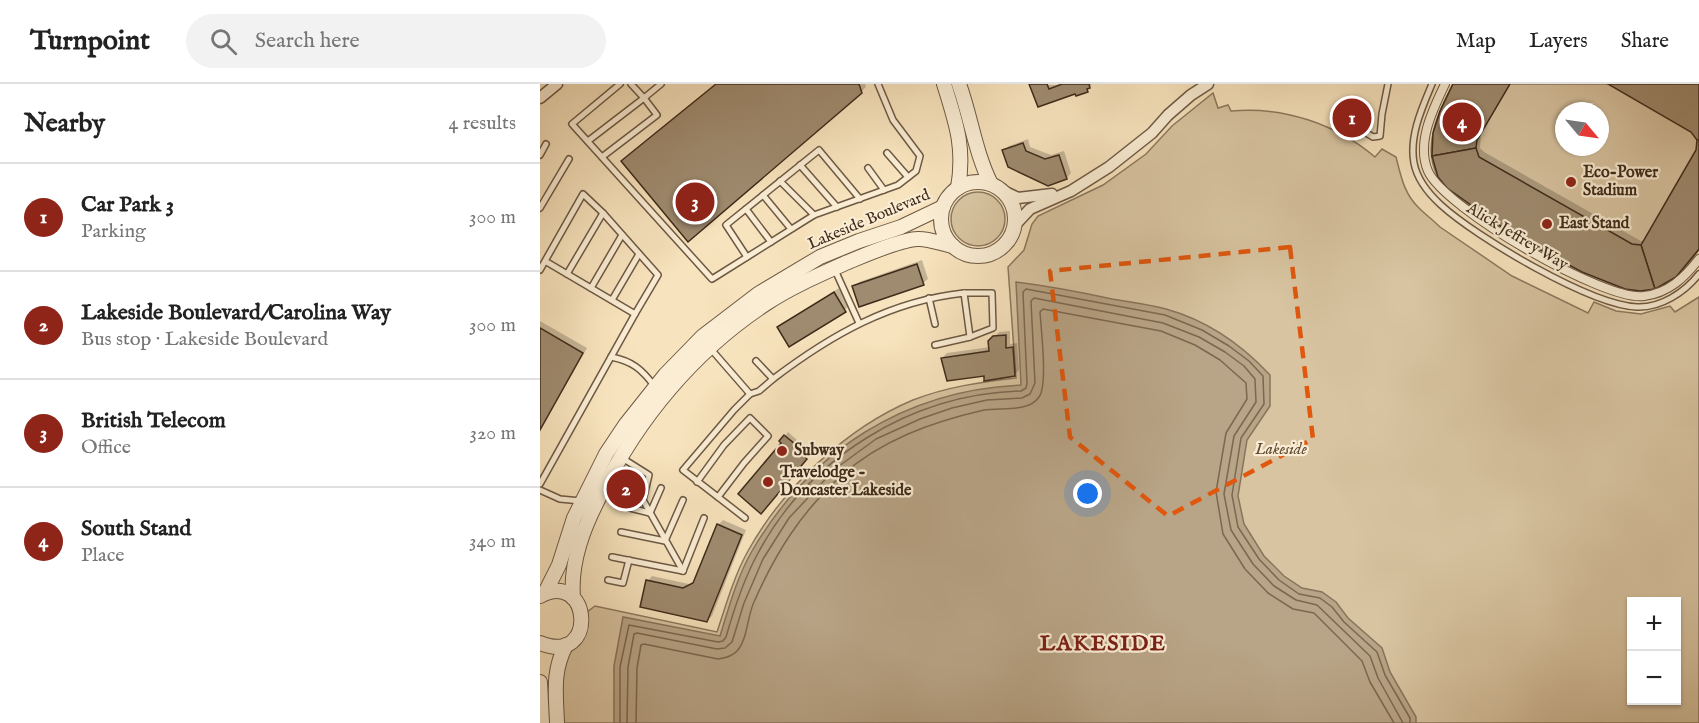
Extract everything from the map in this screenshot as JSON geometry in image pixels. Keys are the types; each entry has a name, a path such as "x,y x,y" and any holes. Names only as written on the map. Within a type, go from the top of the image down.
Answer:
{"street":[{"path":"540,98 557,84"},
{"path":"944,84 961,141 958,188"},
{"path":"1015,225 1030,209 1071,190 1109,168 1152,133 1191,95 1208,84"},
{"path":"1445,84 1430,119 1425,140 1427,170 1435,183 1447,195 1486,224 1559,266 1616,293 1630,296 1652,294 1676,285 1699,259"},
{"path":"961,85 981,164 996,187 1010,199 1014,207 1015,225 1006,244 990,255 967,255 952,246 945,236 941,222 943,207 950,195 958,188 974,182 996,187 1018,198 1071,190"},
{"name":"Lakeside Boulevard","path":"543,594 559,565 574,518 606,454 655,387 703,336 758,294 820,257 901,227 943,207"},
{"name":"Lakeside Boulevard","path":"566,645 581,629 582,616 579,605 573,598 572,569 584,532 599,497 621,457 673,384 710,348 767,303 835,268 875,250 917,239 952,246"},
{"path":"543,594 560,592 573,598"},
{"path":"540,643 557,647 566,645"},
{"path":"557,723 555,683 558,661 566,645"},
{"path":"540,682 542,723"}],"lane":[{"path":"620,84 572,124 712,279 814,215 898,184 916,171 920,156 893,120 878,84"},
{"path":"602,157 657,115 631,84"},
{"path":"588,141 661,84"},
{"path":"1363,131 1373,137 1380,136 1388,84"},
{"name":"Alick Jeffrey Way","path":"1432,84 1414,136 1414,163 1423,185 1440,204 1473,229 1562,280 1598,297 1625,306 1640,307 1659,304 1678,295 1699,274"},
{"path":"540,155 546,144"},
{"path":"747,257 726,225 819,150 860,199"},
{"path":"886,153 908,177"},
{"path":"540,208 568,159"},
{"path":"801,165 837,207"},
{"path":"868,168 884,190"},
{"path":"780,182 814,215"},
{"path":"540,270 583,194 658,275 540,483"},
{"path":"763,195 791,229"},
{"path":"746,209 771,242"},
{"path":"567,274 603,213"},
{"path":"591,288 622,235"},
{"path":"612,300 639,254"},
{"path":"545,261 635,314"},
{"path":"835,268 859,323"},
{"path":"964,293 970,337"},
{"path":"745,518 682,470 750,394 759,391 811,350 859,323 929,298 964,293 992,293 993,328 970,337 935,345"},
{"path":"929,298 935,324"},
{"path":"710,348 750,394"},
{"path":"611,357 633,363 655,387"},
{"path":"756,361 773,379"},
{"path":"698,482 724,445 750,418 768,436 718,497"},
{"path":"621,457 648,475 643,500 682,572"},
{"path":"650,513 661,488"},
{"path":"540,490 560,499 583,501"},
{"path":"665,541 683,500"},
{"path":"630,508 650,513"},
{"path":"682,572 704,518"},
{"path":"621,532 665,541"},
{"path":"612,557 682,572"},
{"path":"608,580 623,584 629,561"}],"highlighted area":[{"path":"1290,247 1313,439 1168,516 1070,437 1050,271"}],"green space":[{"name":"Eco-Power Stadium","path":"1453,84 1699,84 1699,249 1675,277 1660,287 1642,291 1624,288 1566,264 1500,226 1449,189 1437,175 1431,152 1438,117"},
{"name":"Lakeside","path":"1213,93 1218,108 1228,105 1231,111 1270,111 1308,120 1343,135 1375,157 1382,149 1396,157 1410,197 1440,227 1512,276 1588,313 1594,302 1616,311 1641,314 1670,306 1675,312 1699,297 1699,723 557,723 555,683 582,616 595,606 717,632 748,551 779,505 818,462 864,427 913,400 964,386 1016,378 1008,267 1024,250 1032,224 1038,216 1103,185 1146,154 1172,126"},
{"path":"978,192 988,194 997,200 1003,209 1005,219 1003,229 997,238 988,244 978,246 968,244 959,238 953,229 951,219 953,209 959,200 968,194"}],"water":[{"name":"Lakeside","path":"1016,282 1152,306 1181,314 1222,335 1248,354 1270,375 1270,406 1247,440 1238,496 1244,524 1264,556 1284,576 1302,588 1322,592 1336,602 1348,618 1382,648 1390,672 1416,717 1416,723 614,723 614,666 623,617 720,636 730,603 752,551 776,515 803,483 832,455 865,432 900,413 938,399 979,389 1021,385"}],"building":[{"path":"716,84 859,84 862,93 688,242 621,161"},
{"path":"1029,84 1047,84 1049,89 1062,84 1089,84 1090,88 1087,89 1088,92 1076,96 1075,94 1038,107"},
{"path":"1453,84 1510,84 1477,140 1476,148 1432,156 1433,133 1440,111"},
{"path":"1608,84 1699,84 1699,140 1691,132"},
{"path":"1697,140 1699,140 1699,249 1676,277 1655,289 1641,245 1696,150"},
{"path":"1023,143 1026,151 1045,159 1059,155 1067,179 1048,186 1008,167 1002,150"},
{"name":"East Stand","path":"1476,148 1479,157 1632,244 1641,245 1655,289 1640,291 1625,289 1582,272 1515,236 1447,188 1438,177 1432,156"},
{"path":"917,264 924,285 859,307 852,286"},
{"path":"834,292 846,312 789,347 777,327"},
{"path":"540,328 583,353 540,430"},
{"path":"1006,335 1006,348 1013,347 1015,376 984,381 984,376 947,381 941,358 989,351 988,341 993,336"},
{"name":"Travelodge - Doncaster Lakeside","path":"784,435 795,444 793,447 807,459 761,514 738,494 781,443 779,441"},
{"path":"717,524 742,535 707,622 640,607 646,580 683,588 693,583"}],"place":[{"name":"Car Park 3","path":"1352,118"},
{"name":"South Stand","path":"1462,122"},
{"name":"Eco-Power Stadium","path":"1571,182"},
{"name":"British Telecom","path":"695,202"},
{"name":"East Stand","path":"1547,224"},
{"name":"Subway","path":"782,451"},
{"name":"Travelodge - Doncaster Lakeside","path":"768,482"},
{"name":"Lakeside Boulevard/Carolina Way","path":"626,489"}],"district":[{"name":"LAKESIDE","path":"1103,644"}]}
